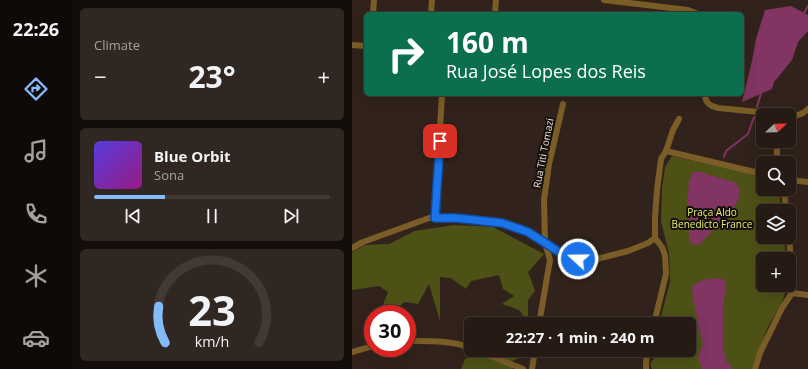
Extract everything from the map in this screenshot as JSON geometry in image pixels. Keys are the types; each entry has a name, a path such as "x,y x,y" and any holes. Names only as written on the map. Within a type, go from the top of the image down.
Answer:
{"street":[{"path":"373,12 374,0"},
{"path":"431,12 432,0"},
{"path":"495,12 496,0"},
{"path":"604,0 688,10 693,12"},
{"path":"352,45 364,46"},
{"path":"435,218 442,96"},
{"path":"705,96 706,102 708,104 718,108 756,112"},
{"name":"Rua Titi Tomazi","path":"540,317 550,260 545,243 544,200 549,164 563,104"},
{"path":"796,115 806,112"},
{"path":"656,317 666,274 665,255 662,247 655,238 657,190 661,159 679,119"},
{"path":"666,150 756,172"},
{"path":"796,181 808,182"},
{"path":"352,248 363,242 429,218 456,218 502,223 528,232 564,255 578,259 593,260 628,251 648,243 655,238"},
{"path":"755,369 760,353 782,308 792,293 793,284 790,244"},
{"path":"792,293 808,295"},
{"path":"416,341 440,341 464,345"},
{"path":"352,352 364,349"},
{"path":"493,357 523,369"},
{"path":"532,369 534,357"},
{"path":"646,369 647,357"}],"green space":[{"name":"Praça Aldo Benedicto France","path":"672,156 756,174 756,196 780,196 780,204 756,204 756,244 785,244 785,252 756,252 756,292 785,292 783,300 768,327 752,369 652,369 650,363 654,357 696,357 696,317 661,317 670,282 669,253 661,221 662,189 665,167"},
{"path":"454,225 493,227 544,254 528,272 535,291 528,300 528,317 524,317 519,310 502,304 514,296 503,289 499,275 471,281 466,289 451,278 440,277 440,321 429,284 418,304 405,302 401,305 383,305 388,292 379,286 352,290 352,252 365,245 389,244 415,231"},
{"path":"472,357 520,357 509,363 513,369 461,369 465,359"}],"shaded area":[{"path":"791,6 808,15 808,31 798,42 792,60 774,82 772,89 742,102 756,39 765,10"},
{"path":"693,172 700,172 736,183 740,191 739,198 730,213 699,245 692,244 689,241 687,205 689,181"},
{"path":"715,278 726,281 723,306 723,348 726,361 733,369 702,369 698,358 703,343 692,290 693,285 704,280"}],"waterway":[{"path":"803,15 808,6"},
{"path":"757,107 761,93"},
{"path":"724,157 726,151 748,134 754,117"}],"route":[{"path":"440,141 435,218 456,218 502,223 528,232 564,255 578,259"}]}
